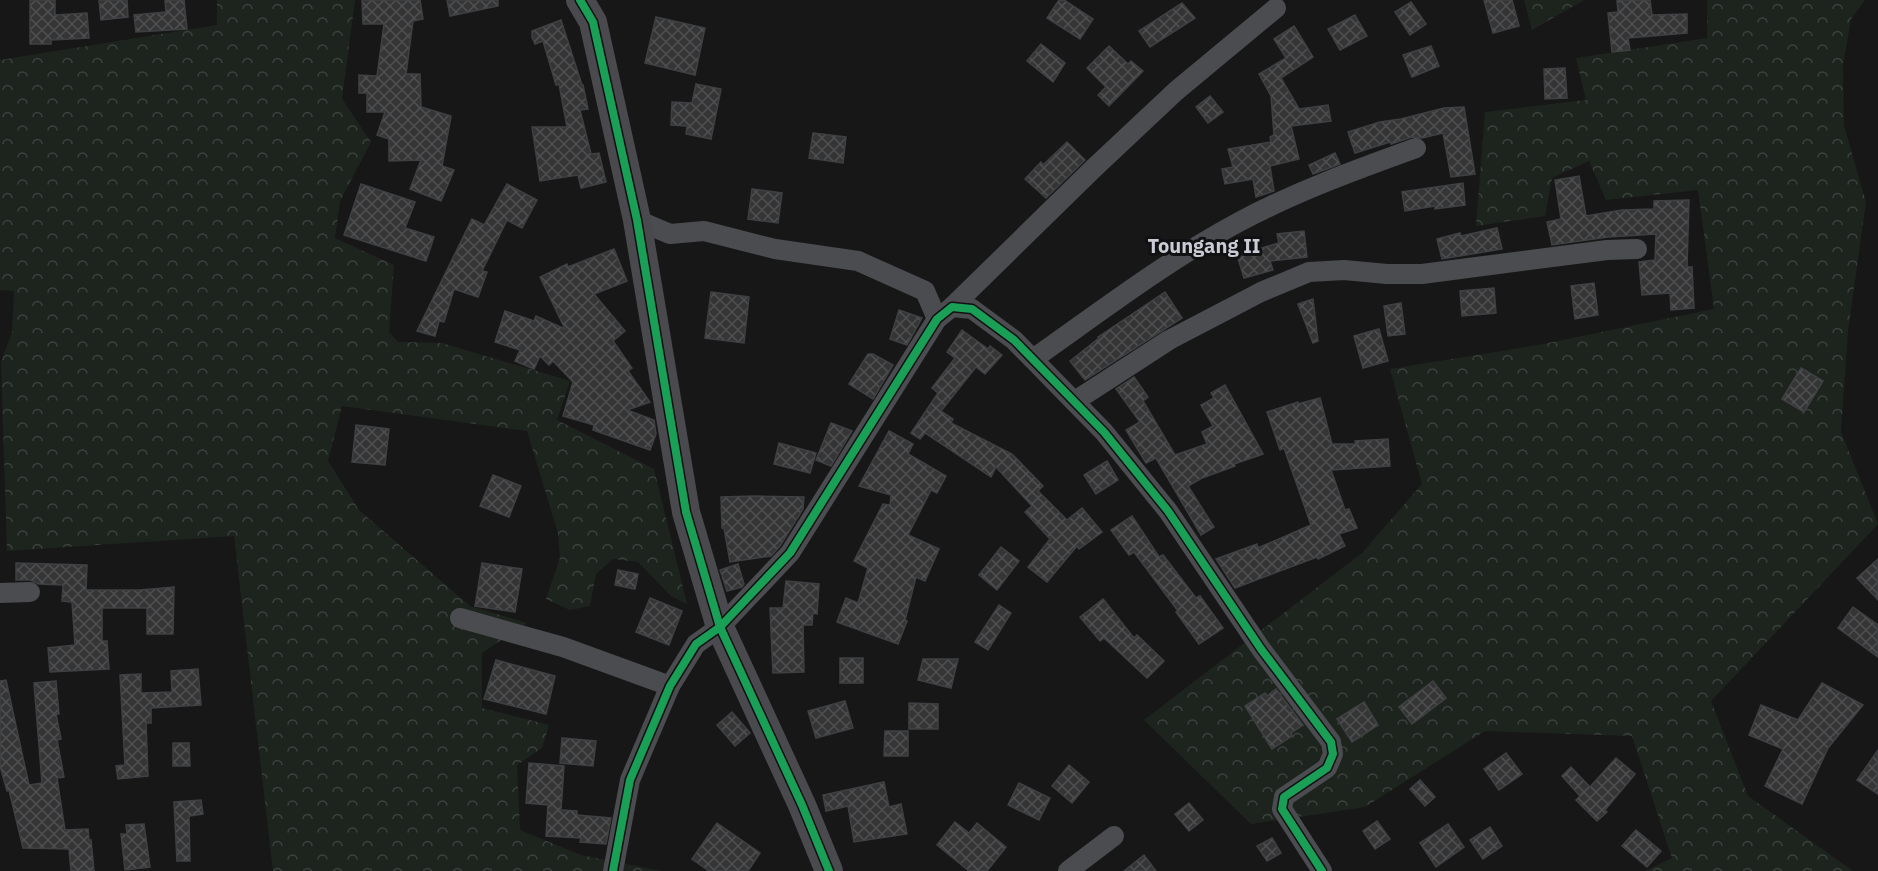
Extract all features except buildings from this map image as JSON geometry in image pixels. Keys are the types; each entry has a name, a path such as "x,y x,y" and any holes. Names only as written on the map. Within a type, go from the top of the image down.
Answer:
{"street":[{"path":"580,0 593,22 637,220 686,512 720,627 802,805 829,871"},
{"path":"613,871 630,780 670,686 696,644 720,627 790,553 945,313 1176,91 1276,8"},
{"path":"1033,360 1178,258 1238,222 1304,189 1416,148"},
{"path":"637,220 670,234 704,231 775,249 858,261 925,291 945,313"},
{"path":"1075,401 1169,340 1261,291 1309,272 1344,270 1422,274 1607,250 1637,249"},
{"path":"945,313 972,309 1014,340 1104,432 1168,511 1261,649 1331,742 1334,754 1328,768 1284,796 1282,809 1322,871"},
{"path":"0,592 30,592"},
{"path":"460,618 563,647 670,686"},
{"path":"1068,871 1114,836"}],"green space":[{"path":"217,0 355,0 342,99 371,142 340,201 335,238 394,265 389,332 398,342 442,343 570,381 557,420 654,469 687,604 671,596 638,562 613,559 596,574 590,606 570,610 546,599 560,558 558,533 527,431 342,406 328,461 359,510 470,606 527,623 482,653 482,708 549,725 542,748 517,765 520,830 581,855 661,871 273,871 234,536 7,551 1,362 12,333 14,291 0,290 0,60 217,25"},
{"path":"1524,0 1584,0 1532,30"},
{"path":"1707,0 1865,0 1851,19 1843,65 1844,126 1866,202 1848,331 1841,432 1878,524 1711,701 1748,796 1853,871 1645,871 1672,858 1632,736 1485,731 1365,807 1251,824 1144,720 1362,553 1422,484 1390,369 1538,345 1714,309 1698,190 1606,200 1589,161 1552,178 1545,216 1476,226 1485,112 1586,100 1576,58 1707,38"}],"cycle path":[{"path":"580,0 593,22 637,220 686,512 720,627 802,805 829,871"},
{"path":"613,871 630,780 670,686 696,644 720,627 790,553 937,319 952,307 972,309 1014,340 1104,432 1168,511 1261,649 1331,742 1333,754 1327,768 1284,797 1282,809 1322,871"}],"district":[{"name":"Toungang II","path":"1204,245"}]}
